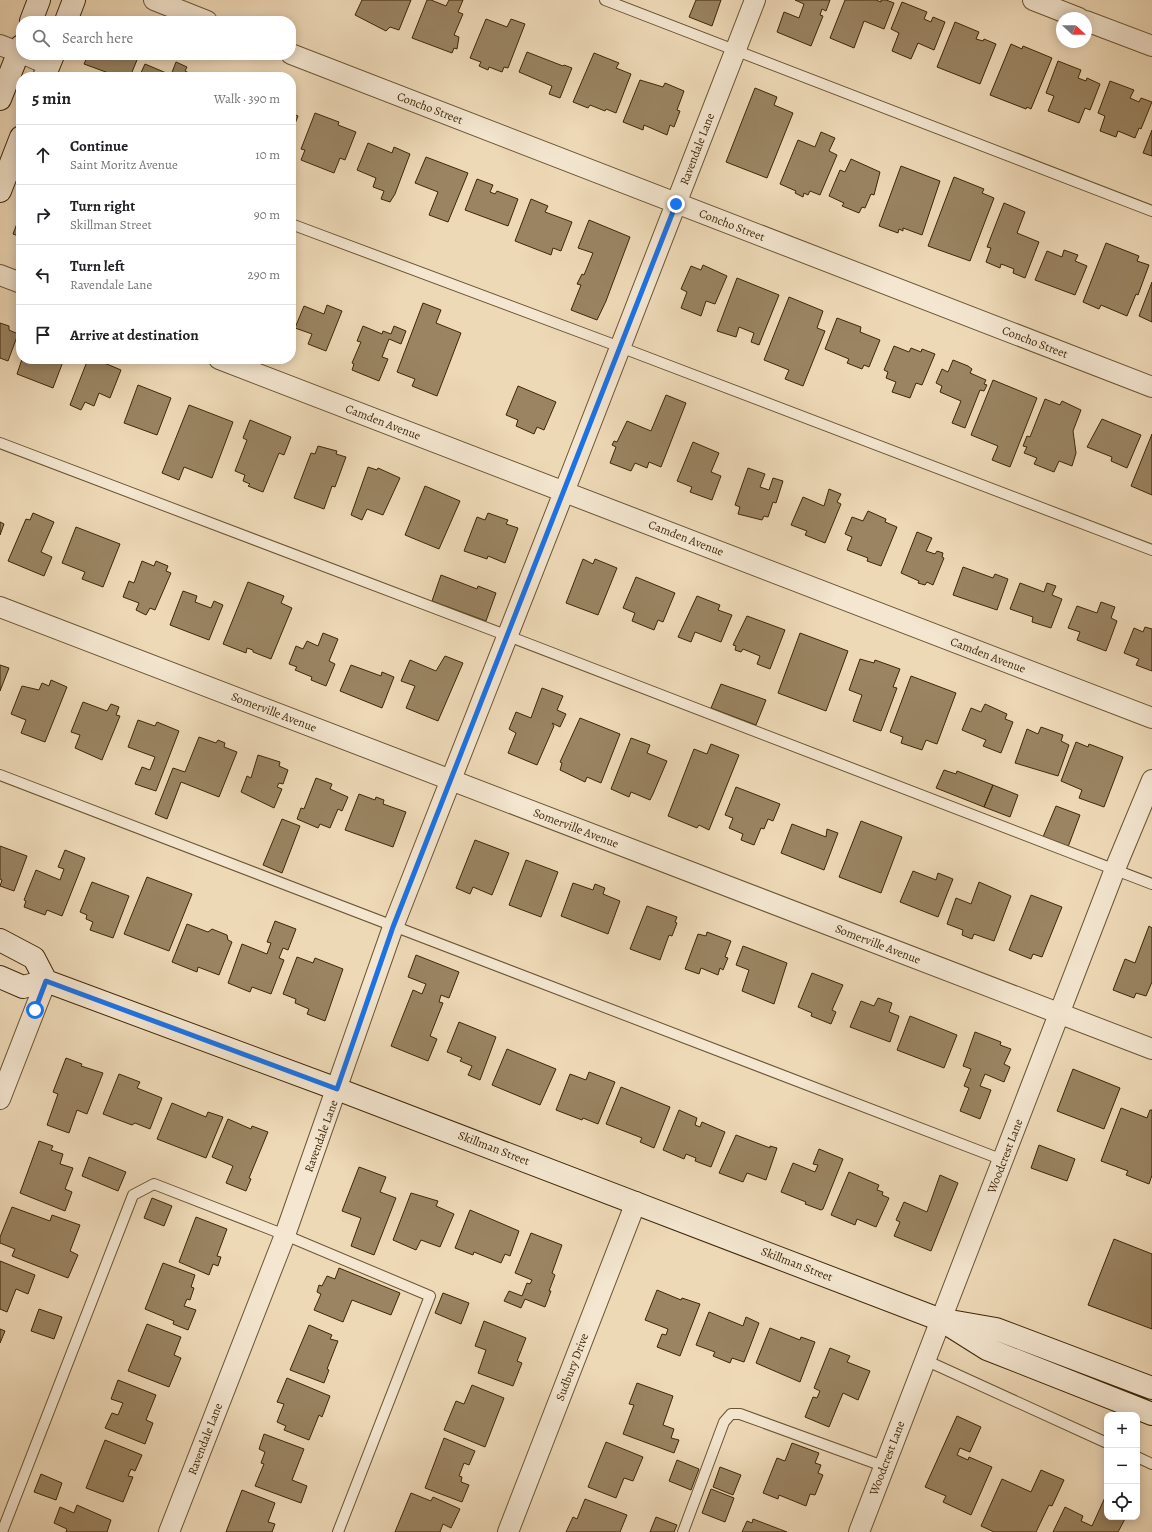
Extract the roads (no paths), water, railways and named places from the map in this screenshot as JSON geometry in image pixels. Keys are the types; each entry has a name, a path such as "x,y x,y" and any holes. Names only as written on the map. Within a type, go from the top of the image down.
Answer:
{"main road":[{"path":"33,16 39,0"},
{"path":"68,16 74,0"},
{"path":"0,99 16,53"},
{"path":"0,191 16,150"},
{"path":"0,940 34,958 46,981 23,988 0,977"},
{"name":"Skillman Street","path":"46,981 636,1202 941,1320 987,1349 1152,1414"},
{"name":"Skillman Street","path":"941,1320 996,1329 1152,1388"}],"street":[{"path":"154,0 194,16"},
{"name":"Ravendale Lane","path":"169,1532 285,1235 393,927 508,636 755,0"},
{"path":"1033,0 1064,12"},
{"path":"1092,23 1152,46"},
{"name":"Concho Street","path":"296,56 1152,387"},
{"path":"37,60 49,66"},
{"path":"0,275 16,281"},
{"name":"Camden Avenue","path":"232,364 1152,718"},
{"name":"Somerville Avenue","path":"0,607 1152,1049"},
{"name":"Woodcrest Lane","path":"865,1530 883,1466 1060,1014 1115,869 1152,780"},
{"path":"0,1099 46,981"},
{"name":"Sudbury Drive","path":"508,1532 636,1202"}],"lane":[{"path":"605,0 1152,211"},
{"path":"296,226 620,347 1152,550"},
{"path":"0,443 508,636 1152,884"},
{"path":"0,775 1003,1160"},
{"path":"2,1532 133,1195 154,1184 285,1235 430,1296 338,1532"},
{"path":"925,1360 1104,1442"},
{"path":"683,1532 724,1422 731,1414 740,1414 883,1466"},
{"path":"1140,1458 1152,1464"}]}
